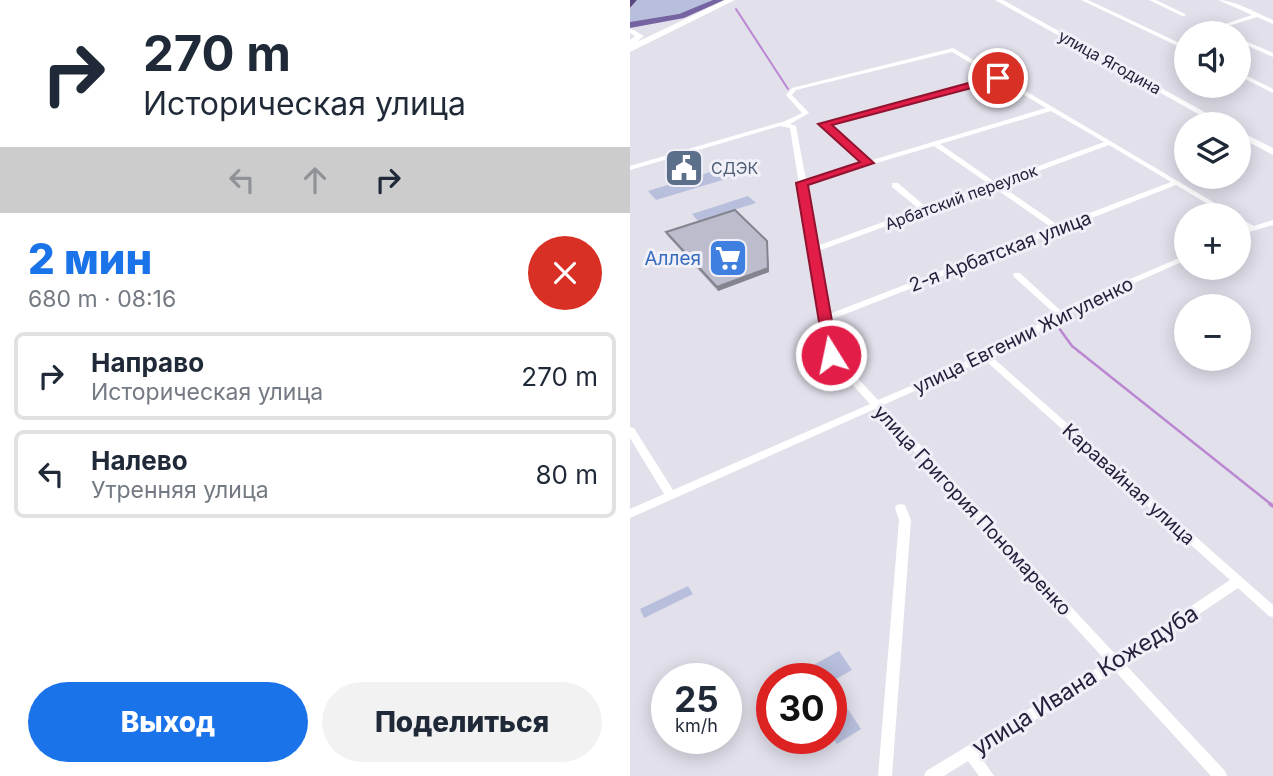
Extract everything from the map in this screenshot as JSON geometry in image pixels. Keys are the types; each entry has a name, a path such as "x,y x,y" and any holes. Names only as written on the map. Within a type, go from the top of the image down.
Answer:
{"highway":[{"path":"630,5 633,0"}],"main road":[{"path":"630,27 681,16 720,0"},
{"path":"631,45 731,0"},
{"path":"630,27 640,35 631,45"}],"street":[{"name":"улица Ягодина","path":"998,0 1200,112"},
{"path":"1084,0 1172,41"},
{"path":"1154,1 1166,0"},
{"path":"1221,0 1273,22"},
{"path":"1154,1 1184,15"},
{"path":"1240,21 1258,15"},
{"path":"1251,45 1273,55"},
{"path":"630,168 801,118 806,113 789,94 794,89 953,50 1174,182"},
{"path":"868,163 824,124 998,78"},
{"path":"1251,80 1273,91"},
{"path":"802,183 1049,109"},
{"name":"улица Григория Пономаренко","path":"788,123 793,126 831,355 1220,776"},
{"path":"1251,140 1273,152"},
{"name":"Арбатский переулок","path":"813,250 1109,143"},
{"path":"934,144 1057,228"},
{"name":"2-я Арбатская улица","path":"824,319 1174,183"},
{"path":"895,185 925,210"},
{"path":"1186,189 1210,203"},
{"path":"1253,228 1273,222"},
{"name":"улица Евгении Жигуленко","path":"630,514 986,356 1030,334 1060,314 1174,262"},
{"path":"1017,275 1060,314"},
{"name":"Каравайная улица","path":"986,356 1273,612"},
{"path":"630,430 671,496"},
{"path":"885,776 901,596 905,520 901,508"},
{"name":"улица Ивана Кожедуба","path":"931,776 1115,664 1238,581"},
{"path":"970,753 987,776"}],"shaded area":[{"path":"637,0 716,0 683,14 630,24 630,9"},
{"path":"720,169 729,178 656,200 648,191"},
{"path":"748,196 756,203 698,221 692,214"},
{"path":"688,586 693,594 644,618 640,609"},
{"path":"839,651 852,670 847,673 847,663 817,663"},
{"path":"847,708 861,729 847,738"}],"building":[{"name":"Аллея","path":"735,210 767,241 768,268 717,287 666,232"}],"waterway":[{"path":"736,9 788,89"},
{"path":"1064,317 1056,324 1072,346 1272,505"}],"place":[{"name":"СДЭК","path":"684,168"},
{"name":"Аллея","path":"728,258"}],"route":[{"path":"831,355 802,183 868,163 824,124 998,78"}]}
